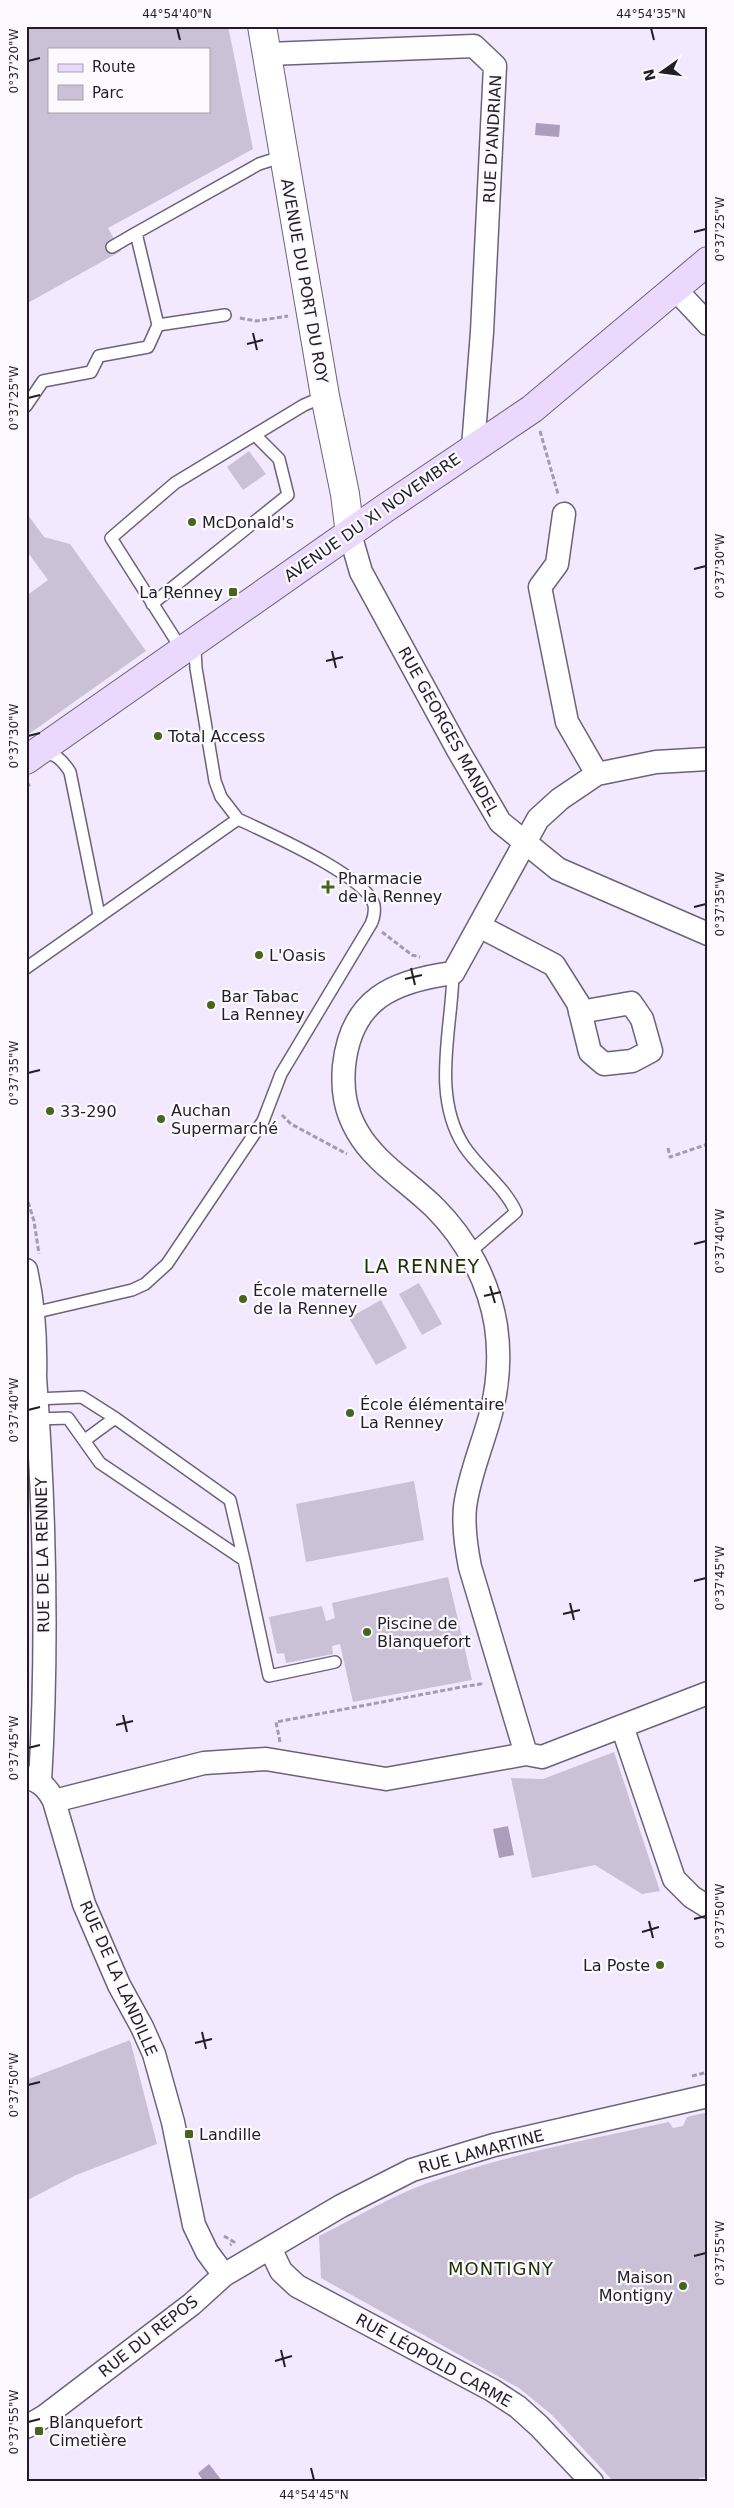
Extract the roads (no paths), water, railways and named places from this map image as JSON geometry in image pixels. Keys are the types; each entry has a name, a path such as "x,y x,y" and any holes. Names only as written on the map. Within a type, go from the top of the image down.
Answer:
{"main road":[{"name":"AVENUE DU XI NOVEMBRE","path":"31,757 192,642 473,447 532,409 676,290 708,261"}],"street":[{"name":"AVENUE DU PORT DU ROY","path":"262,26 324,396 345,494 350,534"},
{"name":"RUE D'ANDRIAN","path":"268,54 474,46 495,66 482,332 473,447"},
{"path":"676,290 708,324"},
{"path":"564,514 557,564 540,587 567,722 597,774"},
{"name":"RUE GEORGES MANDEL","path":"350,534 361,572 458,750 500,822 558,869 708,934"},
{"path":"526,1754 470,1567 464,1540 465,1508 473,1472 492,1412 497,1380 498,1353 496,1327 480,1271 470,1252 436,1208 370,1150 348,1113 342,1089 346,1043 356,1021 374,1001 394,988 456,967 538,818 560,799 597,774 656,762 708,759"},
{"path":"479,926 554,965 578,1003 580,1012"},
{"name":"RUE DE LA RENNEY","path":"33,1263 33,1313 45,1564 44,1712 33,1779"},
{"path":"54,1801 204,1763 266,1759 386,1779 526,1754 542,1757 708,1693"},
{"path":"622,1726 674,1879 686,1892 708,1907"},
{"name":"RUE DE LA LANDILLE","path":"33,1779 48,1789 54,1801 84,1904 119,1985 142,2027 154,2054 172,2122 194,2224 207,2252 224,2275"},
{"name":"RUE LAMARTINE","path":"271,2250 341,2206 412,2170 494,2145 708,2096"},
{"name":"RUE DU REPOS","path":"26,2427 45,2416 178,2315 224,2275 271,2250"},
{"name":"RUE LÉOPOLD CARME","path":"271,2250 282,2271 297,2286 492,2390 518,2407 592,2482"}],"lane":[{"path":"112,247 261,163 284,156"},
{"path":"26,406 43,381 91,372 99,356 148,347 158,326 136,233"},
{"path":"158,326 225,315"},
{"path":"33,1313 132,1290 145,1284 167,1264 263,1121 281,1074 374,917 374,905 368,894 356,884 311,853 238,819 221,797 207,735 195,650 192,642 152,604 112,538 176,483 304,405 324,396"},
{"path":"152,604 288,495 279,459 255,435"},
{"path":"31,757 50,753 63,761 70,772 99,916"},
{"path":"26,968 238,819"},
{"path":"456,967 445,1073 450,1120 464,1146 516,1212 470,1252"},
{"path":"37,1409 82,1397 115,1418 230,1500 270,1676 335,1662"},
{"path":"37,1409 68,1418 100,1463 244,1560"},
{"path":"85,1440 115,1418"}],"place":[{"name":"McDonald's","path":"192,522"},
{"name":"La Renney","path":"233,592"},
{"name":"Total Access","path":"158,736"},
{"name":"Pharmacie de la Renney","path":"328,887"},
{"name":"L'Oasis","path":"259,955"},
{"name":"Bar Tabac La Renney","path":"211,1005"},
{"name":"33-290","path":"50,1111"},
{"name":"Auchan Supermarché","path":"161,1119"},
{"name":"École maternelle de la Renney","path":"243,1299"},
{"name":"École élémentaire La Renney","path":"350,1413"},
{"name":"Piscine de Blanquefort","path":"367,1632"},
{"name":"La Poste","path":"660,1965"},
{"name":"Landille","path":"189,2134"},
{"name":"Maison Montigny","path":"683,2286"},
{"name":"Blanquefort Cimetière","path":"39,2431"}],"district":[{"name":"LA RENNEY","path":"422,1266"},
{"name":"MONTIGNY","path":"501,2269"}]}
